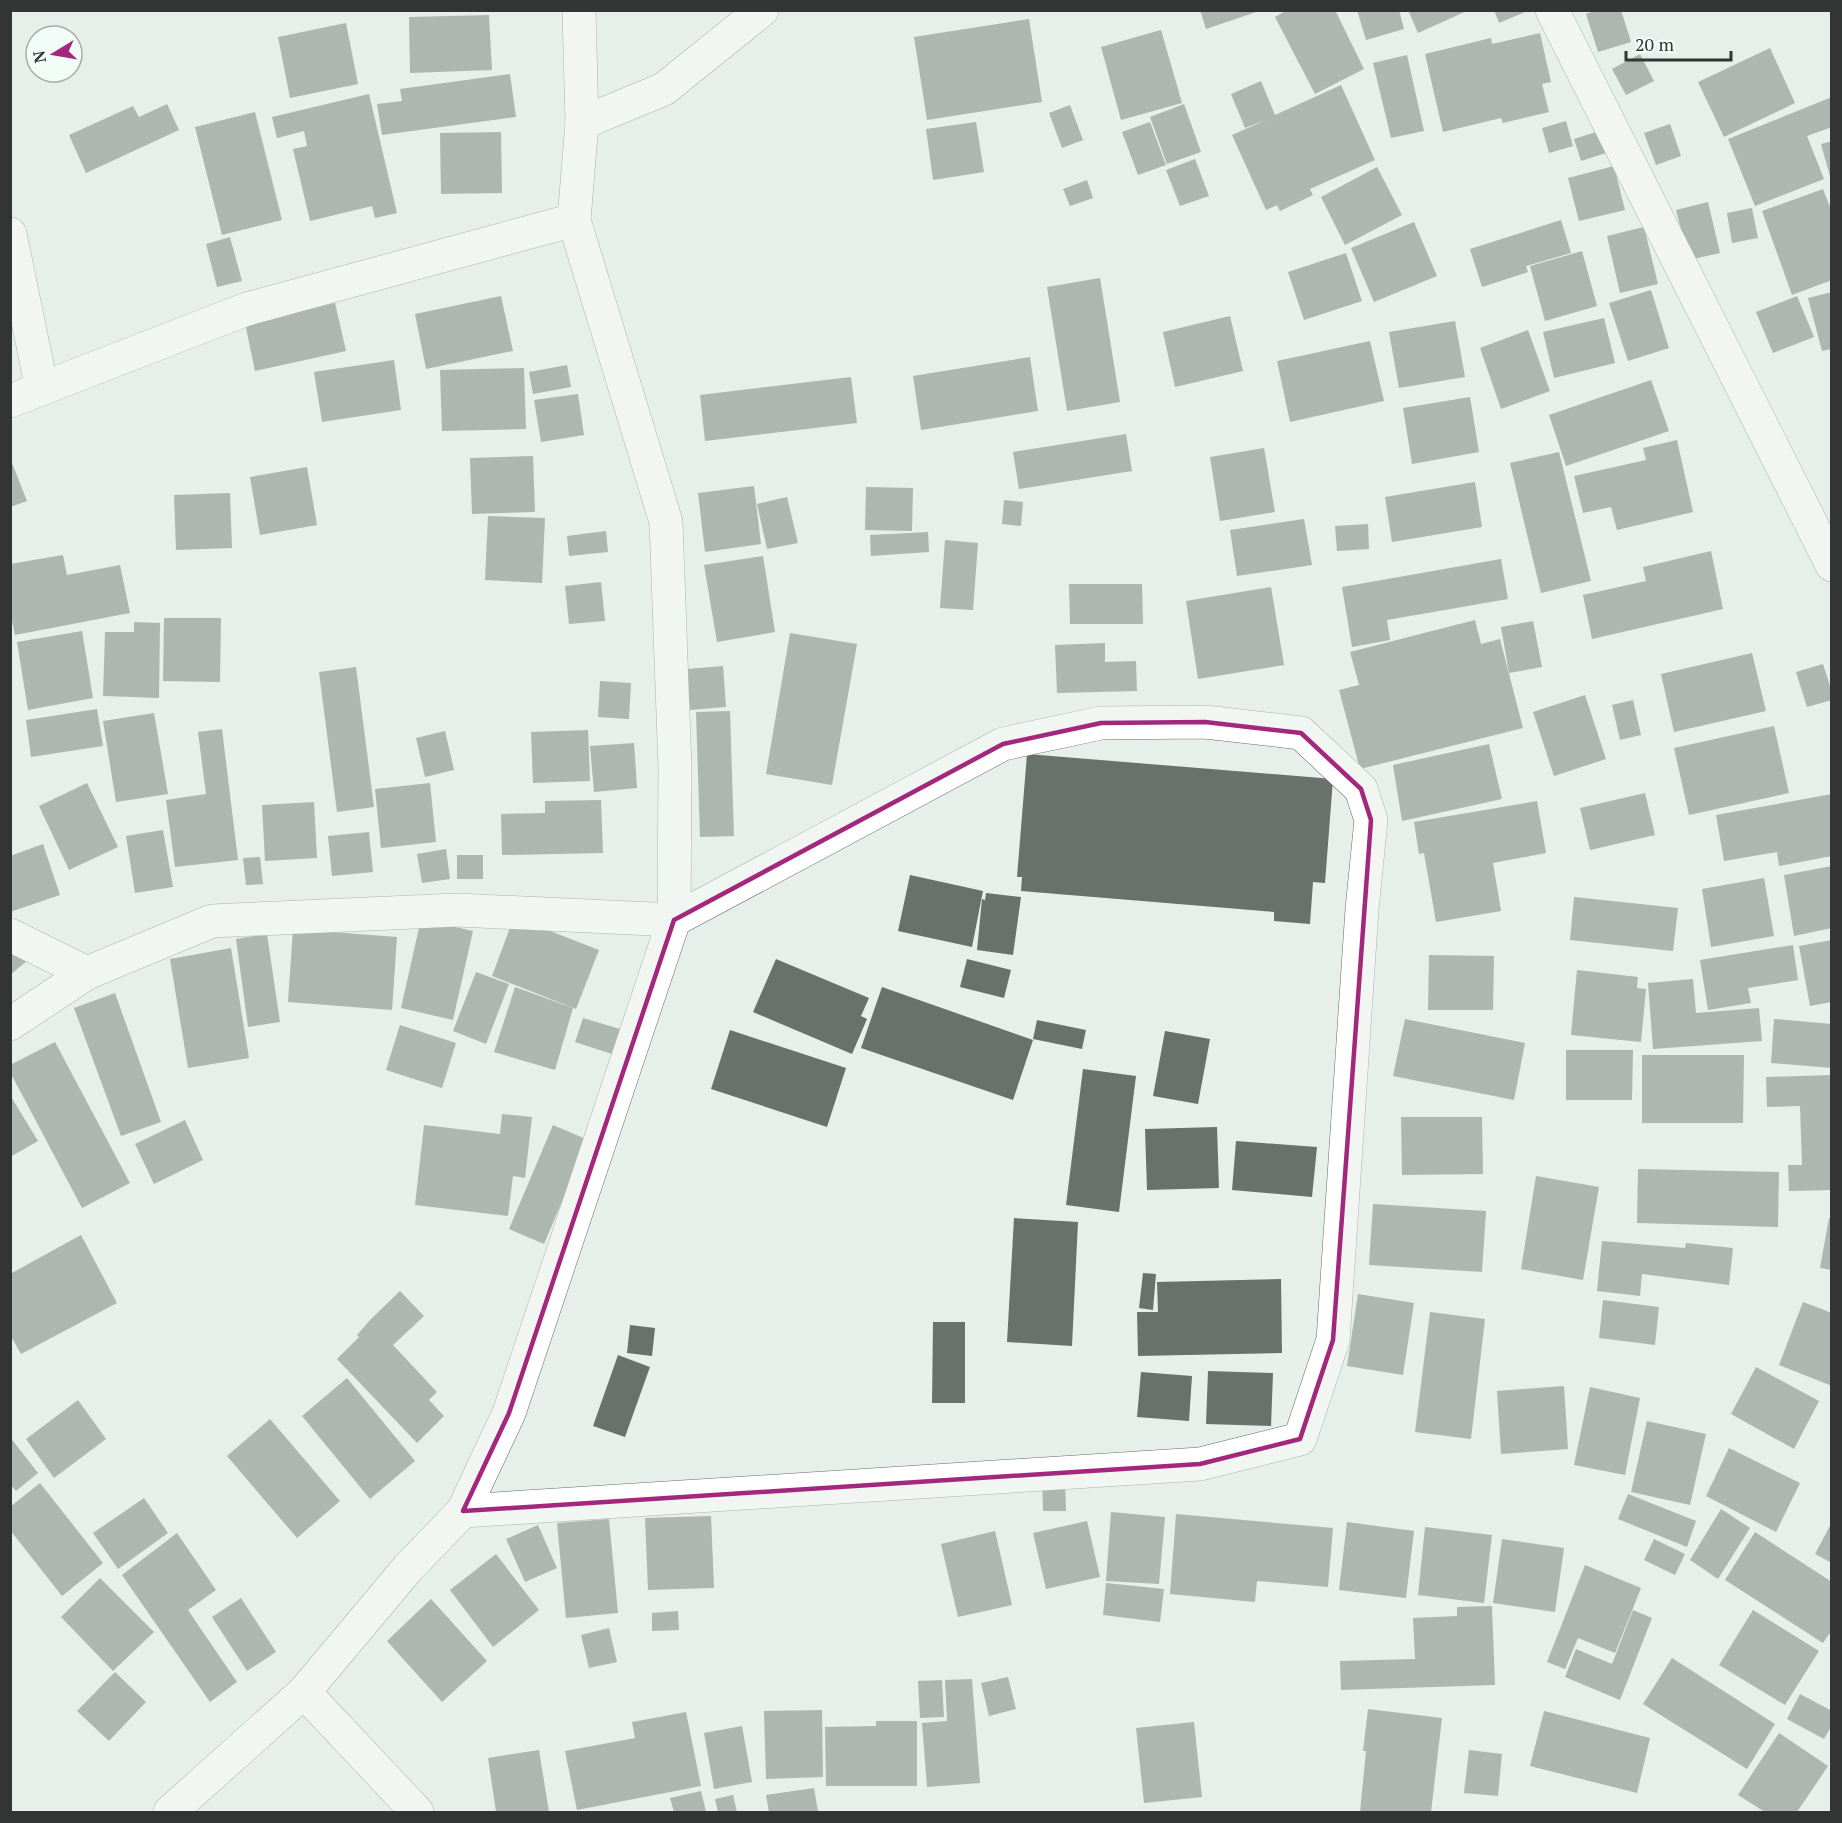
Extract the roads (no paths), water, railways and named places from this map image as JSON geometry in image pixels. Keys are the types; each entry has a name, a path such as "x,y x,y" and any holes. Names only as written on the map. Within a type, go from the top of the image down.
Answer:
{"street":[{"path":"170,1812 304,1692 408,1568 463,1511 509,1413 674,920 675,768 666,522 574,220 582,123 579,10"},
{"path":"582,123 664,89 762,10"},
{"path":"1552,10 1832,565"},
{"path":"10,401 247,309 574,220"},
{"path":"10,234 42,389"},
{"path":"10,1024 87,973 213,921 457,910 674,920 1003,744 1101,723 1205,722 1301,734 1361,789 1371,820 1362,909 1333,1340 1300,1440 1200,1464 463,1511"},
{"path":"10,935 87,973"},
{"path":"304,1692 417,1812"}]}
